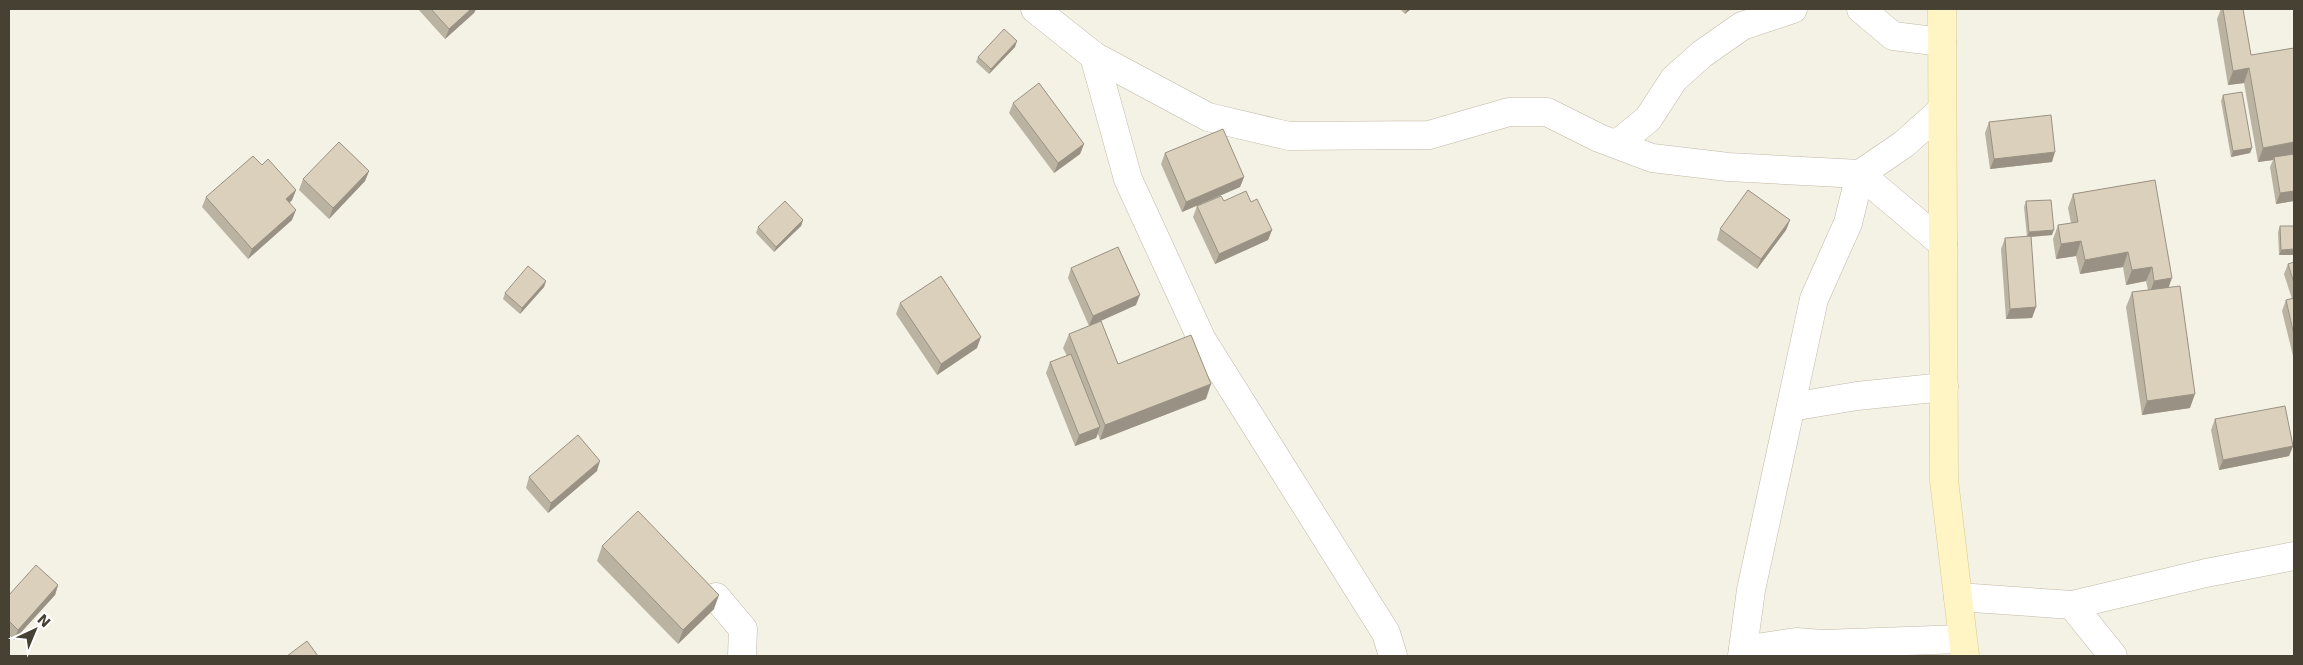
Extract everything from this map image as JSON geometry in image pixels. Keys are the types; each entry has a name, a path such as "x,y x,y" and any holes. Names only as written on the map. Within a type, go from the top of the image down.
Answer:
{"main road":[{"path":"1942,9 1944,480 1964,648"}],"street":[{"path":"1036,9 1094,56 1208,117 1289,136 1429,135 1508,112 1547,112 1652,158 1728,167 1860,174 1943,244"},
{"path":"1617,144 1648,119 1674,79 1702,54 1742,26 1793,9"},
{"path":"1861,9 1893,36 1942,42"},
{"path":"1094,56 1128,179 1202,340 1386,633 1393,656"},
{"path":"1942,110 1904,144 1860,174 1848,223 1814,299 1751,590 1742,653 1796,642 1964,648"},
{"path":"1792,407 1857,396 1944,387"},
{"path":"1958,597 2072,605 2206,573 2294,556"},
{"path":"716,597 743,629 742,656"},
{"path":"2072,605 2113,656"}],"building":[{"path":"431,9 471,9 449,29"},
{"path":"2223,9 2243,9 2251,55 2294,48 2294,142 2263,148 2249,68 2233,71"},
{"path":"1004,29 1017,41 991,69 978,57"},
{"path":"1039,83 1084,144 1058,163 1013,103"},
{"path":"2242,92 2252,148 2233,151 2223,95"},
{"path":"2051,115 2055,152 1994,159 1989,122"},
{"path":"1223,129 1244,177 1186,202 1165,153"},
{"path":"339,142 369,171 333,208 303,179"},
{"path":"2294,154 2294,191 2280,193 2274,157"},
{"path":"253,156 262,165 268,159 296,190 286,199 296,210 252,249 206,197"},
{"path":"2155,180 2172,278 2154,281 2152,267 2132,270 2128,252 2085,260 2081,241 2061,244 2058,225 2078,222 2073,194"},
{"path":"1748,190 1790,220 1761,259 1720,229"},
{"path":"1246,191 1251,202 1257,199 1272,230 1219,254 1197,206 1221,196 1224,201"},
{"path":"2051,200 2054,230 2029,232 2026,201"},
{"path":"785,201 803,220 776,247 758,227"},
{"path":"2280,226 2294,226 2294,249 2281,250"},
{"path":"2031,236 2036,307 2010,309 2005,238"},
{"path":"1118,247 1140,295 1093,316 1071,268"},
{"path":"2294,262 2294,283 2288,264"},
{"path":"528,266 546,281 522,308 505,293"},
{"path":"941,276 981,337 941,364 900,303"},
{"path":"2180,286 2195,394 2147,401 2132,292"},
{"path":"2294,298 2294,335 2286,300"},
{"path":"1101,321 1118,364 1191,335 1211,384 1105,425 1069,334"},
{"path":"1071,354 1100,427 1079,435 1050,362"},
{"path":"2285,406 2293,446 2223,460 2215,419"},
{"path":"578,435 600,461 551,503 529,477"},
{"path":"638,511 719,595 683,630 602,546"},
{"path":"36,565 58,585 18,630 9,621 9,595"},
{"path":"307,641 318,656 287,656"}]}
